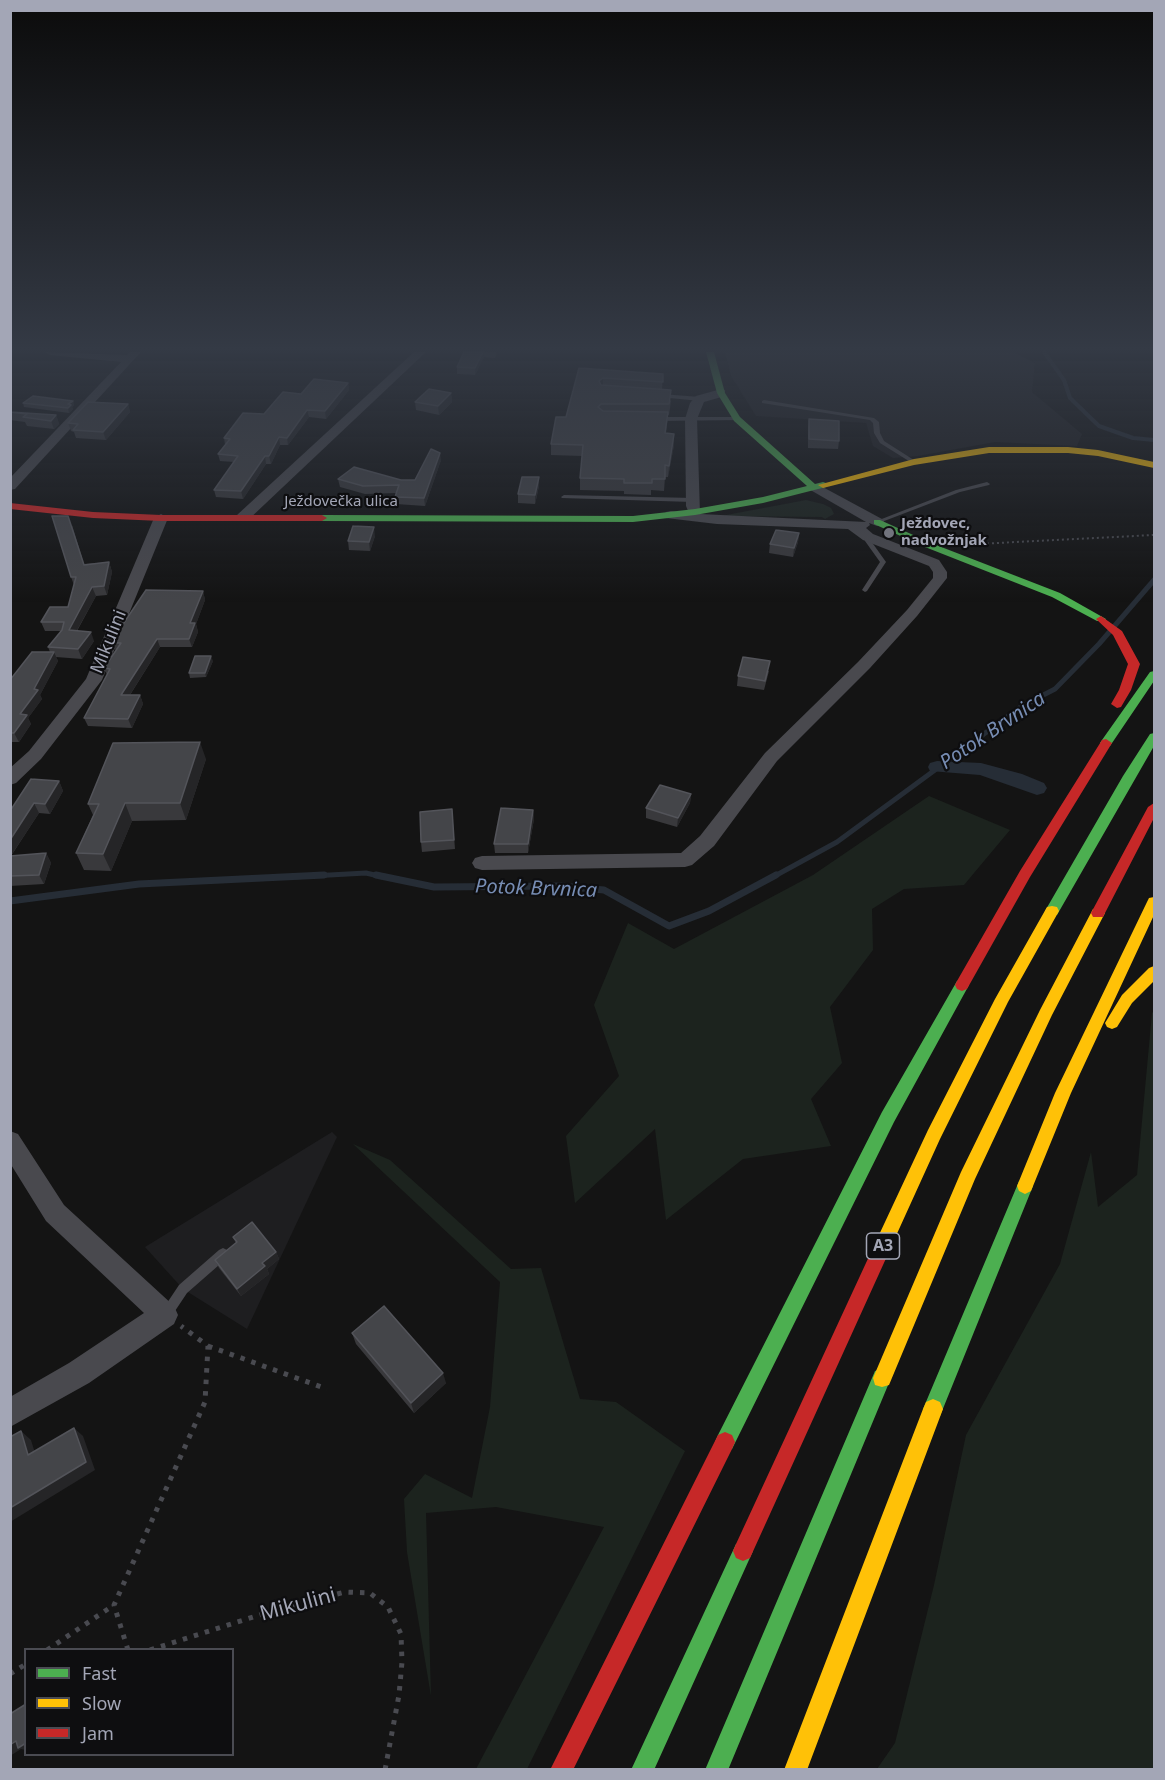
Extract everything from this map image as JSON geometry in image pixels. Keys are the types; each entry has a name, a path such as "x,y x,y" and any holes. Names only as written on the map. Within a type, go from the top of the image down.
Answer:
{"main road":[{"path":"754,435 814,488"},
{"name":"Ježdovečka ulica","path":"10,506 93,515 161,518 594,520 671,515 694,506 763,500 914,462 989,450 1041,449 1098,453 1155,465"},
{"path":"776,455 817,469 845,471 890,468"},
{"path":"873,530 937,549 1056,595 1097,615 1118,633 1134,664 1133,672 1107,720 1108,739"},
{"path":"561,1770 888,1117 1025,874 1108,739 1155,674"},
{"name":"A3","path":"642,1770 934,1135 1002,999 1129,776 1155,737"},
{"path":"716,1770 967,1177 1045,1014 1155,807"},
{"path":"795,1770 921,1439 1063,1094 1155,902"},
{"path":"1063,1094 1127,999 1155,972"}],"street":[{"path":"10,486 59,435"},
{"path":"242,518 331,435"},
{"path":"692,435 694,506"},
{"path":"482,862 685,860 707,840 771,757 912,614 940,578 940,572 934,563 873,530 814,488"},
{"name":"Ježdovečka ulica","path":"671,515 717,520 850,524 873,530"},
{"name":"Mikulini","path":"10,779 35,755 94,680 161,518"},
{"path":"10,1141 55,1213 165,1315 79,1373 10,1413"}],"lane":[{"path":"878,435 882,442 914,462"},
{"path":"866,590 884,562 868,540 873,530 940,498 987,484"},
{"path":"564,497 694,506"},
{"path":"165,1315 183,1289 225,1253"}],"path":[{"path":"976,544 1155,535"},
{"path":"165,1315 208,1346 327,1389"},
{"path":"50,1648 114,1605 205,1402 208,1346"},
{"name":"Mikulini","path":"156,1648 275,1610 345,1592 370,1593 388,1607 400,1634 402,1662 399,1695 385,1770"},
{"path":"114,1605 127,1648"},
{"path":"10,1674 24,1665"}],"shaded area":[{"path":"870,435 1082,435 1077,446 995,442 918,456 893,458 873,446"},
{"path":"806,500 831,508 834,514 825,519 822,517 721,516"},
{"path":"929,796 1010,830 964,885 904,889 872,909 873,950 830,1007 842,1063 811,1099 831,1146 743,1159 666,1220 655,1129 575,1203 566,1136 619,1076 594,1005 628,923 674,949 813,875"},
{"path":"1154,1011 1154,1769 877,1769 895,1743 934,1585 966,1435 1060,1264 1091,1152 1098,1207 1137,1175"},
{"path":"332,1132 337,1137 247,1329 183,1289 145,1247"},
{"path":"353,1144 390,1160 511,1269 541,1268 580,1399 616,1402 685,1451 527,1769 476,1769 604,1527 496,1507 426,1513 431,1696 407,1552 404,1499 425,1474 472,1498 490,1407 500,1282"}],"building":[{"path":"226,435 289,435 287,438 279,437 269,456 265,456 241,491 214,490 238,456 218,454 230,439 224,438"},
{"path":"553,435 674,435 669,466 665,465 665,479 652,479 652,483 624,483 624,479 580,478 583,445 551,444"},
{"path":"809,435 839,435 839,441 809,439"},
{"path":"431,449 440,453 424,498 395,497 399,485 363,486 338,479 354,467 401,480 415,480"},
{"path":"522,477 539,477 535,495 518,494"},
{"path":"52,516 68,516 84,565 109,562 104,586 92,587 69,630 91,632 78,649 48,647 62,630 64,622 41,622 50,607 68,607 76,577 71,577"},
{"path":"353,526 374,527 369,542 348,541"},
{"path":"776,530 799,533 794,548 770,544"},
{"path":"146,590 203,591 190,623 195,623 189,639 157,639 121,695 140,695 128,719 84,718 110,669 104,668 121,643 113,643 117,633"},
{"path":"32,652 54,652 34,689 38,690 20,714 27,715 14,733 10,733 10,680"},
{"path":"195,656 211,656 205,673 189,673"},
{"path":"743,657 770,661 765,681 738,676"},
{"path":"200,742 180,803 125,803 103,854 76,853 99,804 88,804 113,743"},
{"path":"31,779 59,781 45,804 34,803 10,840 10,811"},
{"path":"660,785 691,794 678,818 646,808"},
{"path":"501,808 533,810 528,844 494,844"},
{"path":"452,809 454,840 421,842 420,812"},
{"path":"46,853 39,875 10,876 10,856"},
{"path":"252,1222 276,1252 262,1263 265,1266 237,1289 215,1260 237,1242 233,1237"},
{"path":"384,1306 443,1373 411,1403 352,1333"},
{"path":"74,1428 86,1462 10,1508 10,1437 21,1431 28,1455"},
{"path":"24,1705 24,1744 18,1748 16,1741 10,1745 10,1714"}],"waterway":[{"path":"1125,435 1154,440"},
{"name":"Potok Brvnica","path":"773,877 837,842 1022,706 1055,689 1099,644 1154,580"},
{"path":"937,767 981,769 1037,788"},
{"name":"Potok Brvnica","path":"293,877 366,873 383,877"},
{"name":"Potok Brvnica","path":"10,901 139,884 324,875"},
{"name":"Potok Brvnica","path":"376,875 434,887 561,886 604,890 669,926 709,911 776,875"}],"traffic: fast":[{"path":"755,435 814,488"},
{"path":"322,518 633,519 695,512 763,500 823,485"},
{"path":"877,522 928,545 1056,595 1101,619"},
{"path":"1106,743 1154,674"},
{"path":"1052,911 1129,776 1154,737"},
{"path":"725,1442 888,1117 962,985"},
{"path":"933,1409 1025,1186"},
{"path":"716,1770 882,1378"},
{"path":"642,1770 743,1551"}],"traffic: slow":[{"path":"823,485 914,462 989,450 1068,450 1098,453 1154,465"},
{"path":"1025,1186 1063,1093 1154,902"},
{"path":"884,1243 934,1135 1002,999 1052,911"},
{"path":"882,1378 967,1177 1045,1014 1098,913"},
{"path":"1112,1023 1127,999 1154,972"},
{"path":"795,1770 933,1409"}],"traffic: jam":[{"path":"10,506 93,515 161,518 322,518"},
{"path":"1101,619 1118,633 1134,664 1125,690 1117,704"},
{"path":"962,985 1025,874 1106,743"},
{"path":"1098,913 1154,807"},
{"path":"743,1551 884,1243"},
{"path":"561,1770 725,1442"}],"place":[{"name":"Ježdovec, nadvožnjak","path":"889,533"}]}
